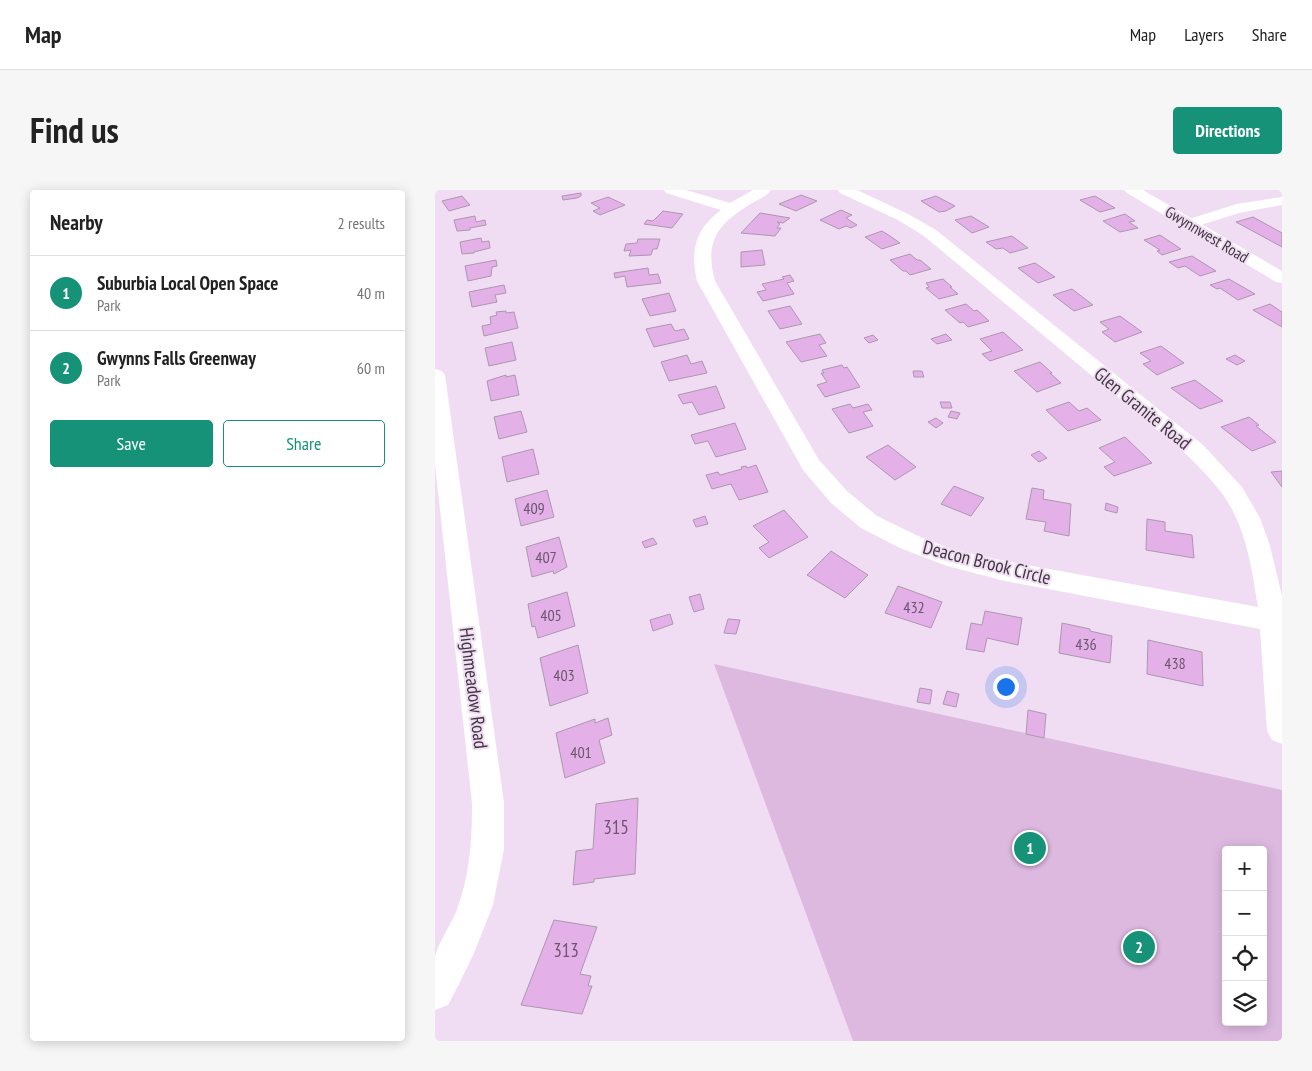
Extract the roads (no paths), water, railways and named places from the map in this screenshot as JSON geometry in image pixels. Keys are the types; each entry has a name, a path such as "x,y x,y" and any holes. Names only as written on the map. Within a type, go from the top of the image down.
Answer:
{"street":[{"path":"671,190 733,209"},
{"name":"Deacon Brook Circle","path":"764,190 733,209 716,223 706,236 700,251 700,266 706,281 811,465 839,497 869,522 909,542 957,559 1005,570 1277,621"},
{"name":"Glen Granite Road","path":"845,190 903,217 930,234 1195,450 1217,471 1235,494 1250,523 1262,556 1277,621 1282,731"},
{"name":"Gwynnwest Road","path":"1132,190 1282,278"},
{"path":"1191,223 1237,209 1282,201"},
{"name":"Highmeadow Road","path":"435,374 488,812 488,849 477,899 451,964 435,992"}],"place":[{"name":"Suburbia Local Open Space","path":"1030,848"},
{"name":"Gwynns Falls Greenway","path":"1139,947"}]}
